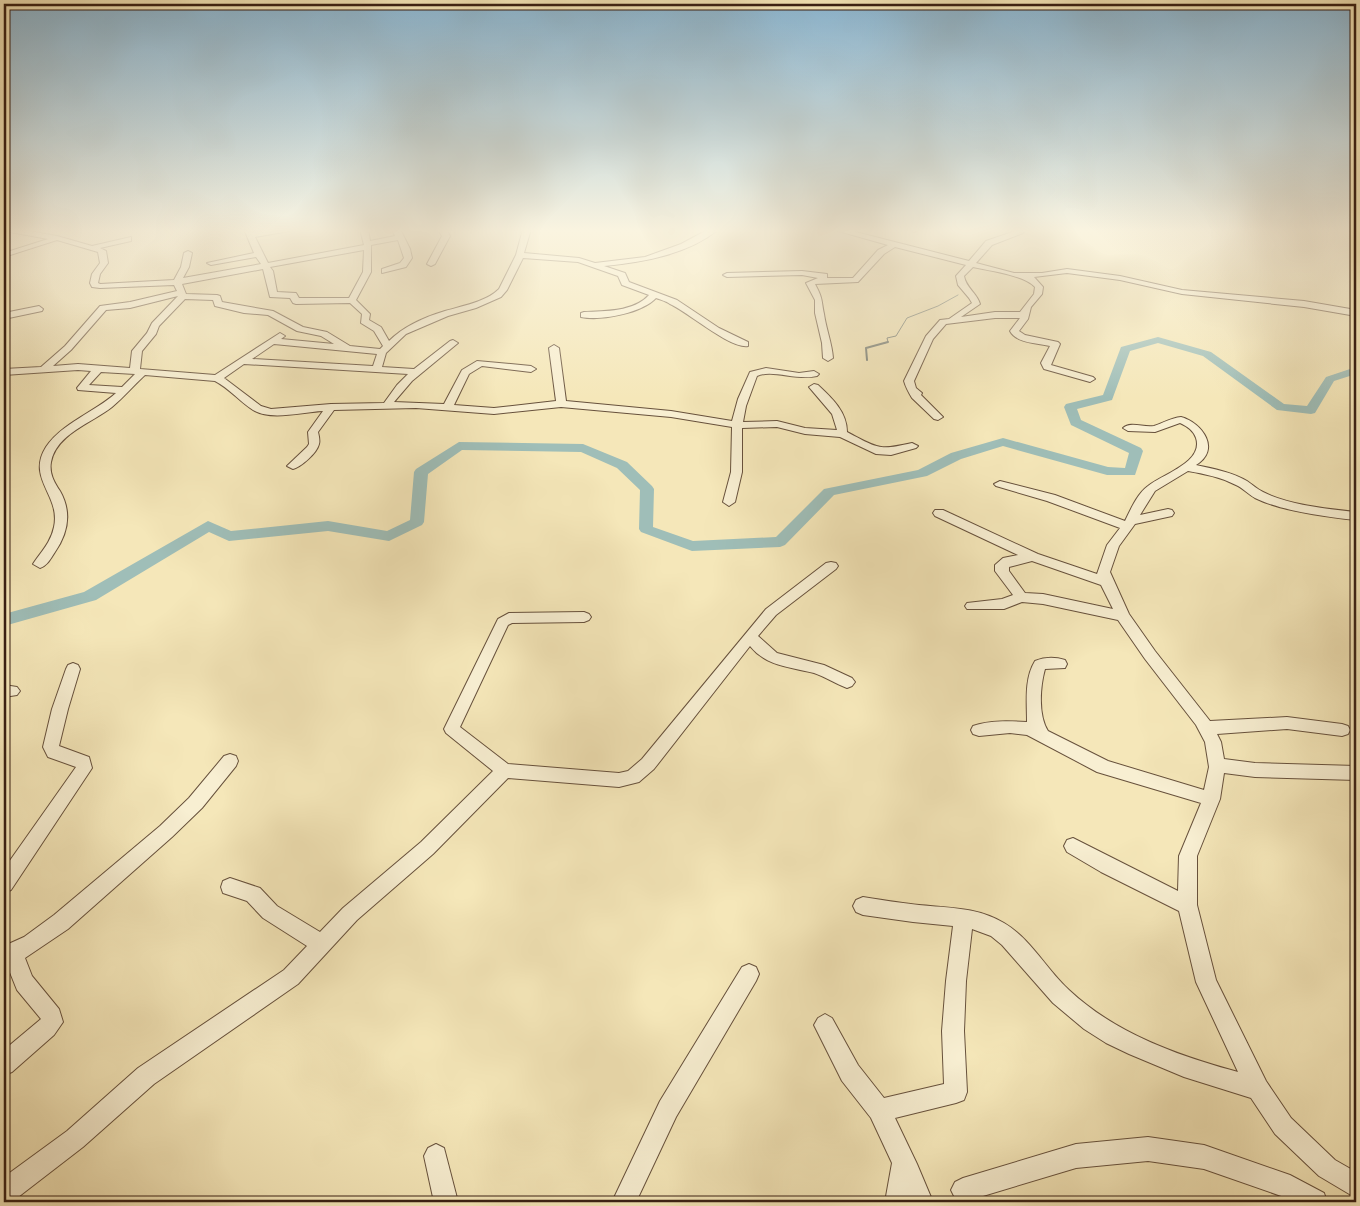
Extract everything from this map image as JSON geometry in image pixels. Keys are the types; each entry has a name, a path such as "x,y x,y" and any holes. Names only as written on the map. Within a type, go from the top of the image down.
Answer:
{"street":[{"path":"101,285 126,285"},
{"path":"178,285 182,294"},
{"path":"272,285 273,295 292,295 296,301 352,300 366,314 364,321 378,329 385,349"},
{"path":"352,300 360,285"},
{"path":"377,369 385,349 410,328 444,314 473,306 498,295 506,285"},
{"path":"631,285 674,302 716,330 744,344"},
{"path":"811,285 820,300 819,313 827,343 828,358"},
{"path":"938,417 916,396 917,393 911,389 909,381 933,331 976,304 974,296 963,285"},
{"path":"1038,285 1038,294 1027,307 1026,313 1015,333 1022,337 1055,344 1046,363 1047,367 1090,379"},
{"path":"1152,285 1182,292 1304,304 1356,313"},
{"path":"40,564 53,548 59,535 60,511 58,500 50,487 45,472 48,454 64,435 107,406 123,390 139,370 137,351 151,334 155,325 182,294"},
{"path":"46,368 68,348 103,308 130,306 182,294 217,298 218,304 244,310 266,311 296,327 324,334 348,349"},
{"path":"584,316 616,312 638,306 647,303 654,295"},
{"path":"5,312 21,313 39,309"},
{"path":"947,321 1026,313"},
{"path":"217,378 296,327"},
{"path":"272,341 348,349 385,349"},
{"path":"387,406 398,388 453,343"},
{"path":"554,348 561,404"},
{"path":"242,361 416,372"},
{"path":"448,406 465,372 480,363 531,370"},
{"path":"4,372 78,367 139,370 217,378 227,383 262,410 331,407 448,406 484,411 561,404 671,414 737,425 771,423 805,431 842,434 876,451 890,452 912,446"},
{"path":"98,369 82,388 123,390"},
{"path":"729,502 737,480 737,425 743,398 753,374 755,372 768,371 802,376 814,374"},
{"path":"814,387 832,405 841,418 842,434"},
{"path":"293,466 311,449 314,444 313,432 331,407"},
{"path":"1128,428 1155,429 1178,420 1188,423 1199,434 1204,446 1202,454 1187,467 1151,490 1139,505 1129,524 1113,545 1107,558 1104,572 1106,582 1123,616 1150,656 1206,728 1213,742 1217,765 1211,799 1188,856 1188,905 1206,982 1258,1089 1282,1126 1326,1168 1356,1186"},
{"path":"1187,467 1221,474 1259,495 1291,505 1325,513 1356,516"},
{"path":"1000,484 1051,498 1129,524 1168,513"},
{"path":"939,513 1034,557 1106,582"},
{"path":"1021,597 1002,571 1002,565 1008,561 1034,557"},
{"path":"584,617 509,618 504,622 453,724 452,730 504,770 619,780 633,777 648,764 771,612 831,566"},
{"path":"972,606 1004,604 1021,597 1043,599 1123,616"},
{"path":"751,637 760,649 776,660 817,669 847,682"},
{"path":"1041,734 1036,728 1035,722 1036,675 1043,664 1060,664"},
{"path":"4,884 84,768 83,762 54,752 51,747 60,708 73,669"},
{"path":"1206,728 1287,723 1342,730"},
{"path":"979,730 1010,727 1030,730 1104,767 1211,799"},
{"path":"4,1064 52,1022 52,1016 24,984 9,955 27,947 72,912 182,816 206,791 230,761"},
{"path":"1217,765 1255,770 1356,773"},
{"path":"4,1192 75,1139 146,1076 291,977 371,895 427,848 504,770"},
{"path":"1073,846 1114,869 1188,905"},
{"path":"230,887 253,894 270,912 322,944"},
{"path":"864,906 964,917 984,923 1002,932 1019,948 1043,978 1070,1005 1098,1027 1129,1044 1205,1075 1258,1089"},
{"path":"879,1110 956,1092 953,1032 956,981 964,917"},
{"path":"624,1202 668,1109 748,974"},
{"path":"825,1025 850,1073 879,1110 921,1202"},
{"path":"963,1190 1076,1156 1148,1149 1204,1157 1290,1187 1315,1202"},
{"path":"436,1156 446,1202"},
{"path":"897,1202 904,1162"}],"waterway":[{"path":"888,342 887,338 896,336 907,318 938,306 958,295"},
{"path":"4,620 90,596 208,526 229,536 328,526 389,536 417,522 421,472 459,446 583,448 622,465 647,489 646,529 692,546 780,542 829,492 922,473 956,456 1003,442 1107,471 1130,472 1136,451 1075,422 1070,407 1108,397 1125,349 1158,340 1207,354 1281,407 1311,410 1330,379 1356,370"},
{"path":"867,360 866,348 888,342"},
{"path":"884,343 888,342"}]}
